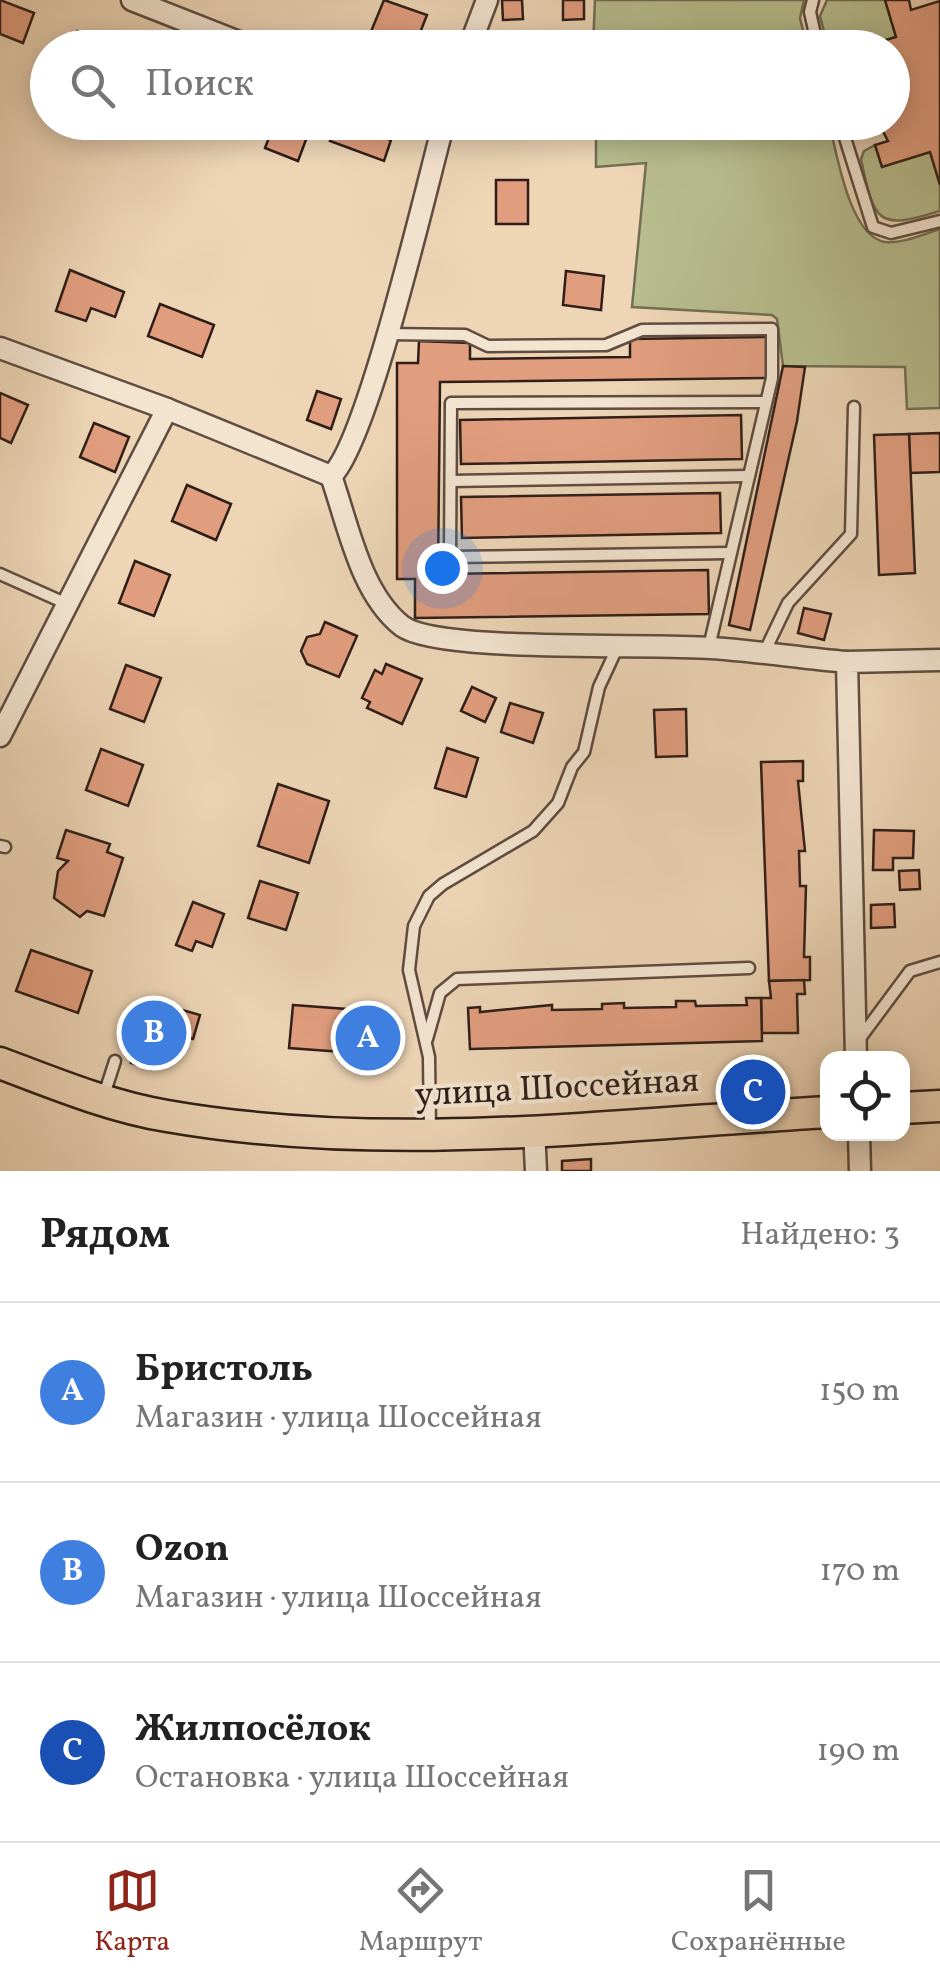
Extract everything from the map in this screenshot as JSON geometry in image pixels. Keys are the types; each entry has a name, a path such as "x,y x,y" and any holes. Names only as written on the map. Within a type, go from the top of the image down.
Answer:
{"main road":[{"name":"улица Шоссейная","path":"0,1062 162,1116 278,1132 430,1134 820,1112"},
{"path":"910,1108 940,1106"}],"street":[{"path":"132,0 208,30"},
{"path":"476,30 488,0"},
{"path":"331,476 350,450 439,140"},
{"path":"0,348 167,409 331,476 372,588 389,614 414,634 470,642 708,648 847,662 940,660"},
{"path":"0,736 167,409"},
{"path":"847,662 856,1051"},
{"path":"534,1130 536,1171"},
{"path":"859,1141 860,1171"}],"lane":[{"path":"812,0 814,30"},
{"path":"846,140 874,227 891,234 940,221"},
{"path":"385,334 465,335 488,346 606,346 642,330 772,329 774,360 708,648"},
{"path":"730,552 450,557 451,403 765,402"},
{"path":"764,654 788,604 850,534 854,407"},
{"path":"451,481 749,476"},
{"path":"0,574 65,603"},
{"path":"430,1134 427,1040 409,970 414,926 423,904 442,884 534,831 543,814 558,803 572,767 584,752 599,687 618,645"},
{"path":"857,1051 910,971 940,962"},
{"path":"427,1040 440,993 457,979 749,968"},
{"path":"104,1098 115,1060"}],"green space":[{"path":"595,0 804,0 800,18 803,30 594,30"},
{"path":"827,0 885,0 894,30 824,30 820,16"},
{"path":"596,140 833,140 846,192 862,225 873,236 885,242 899,242 940,229 940,408 907,409 905,367 783,366 777,319 772,315 632,307 646,163 596,167"},
{"path":"875,145 882,167 930,152 940,185 940,211 903,220 882,216 870,197 861,159 864,151"}],"building":[{"path":"0,0 34,13 23,43 0,34"},
{"path":"384,0 427,15 421,30 372,30"},
{"path":"502,0 522,0 523,19 503,20"},
{"path":"563,0 584,0 584,19 563,20"},
{"path":"885,0 909,0 911,10 940,1 940,185 930,152 882,167 875,145 887,140 910,140 910,30 894,30"},
{"path":"268,140 306,140 298,161 265,148"},
{"path":"330,140 391,140 384,161"},
{"path":"496,180 528,180 528,224 496,224"},
{"path":"70,270 124,292 115,317 91,308 86,321 56,311"},
{"path":"566,271 604,276 601,310 563,305"},
{"path":"160,304 214,325 202,357 148,336"},
{"path":"769,337 768,378 440,382 438,574 708,570 709,614 415,618 415,579 397,579 397,363 418,363 419,341 470,343 470,359 630,357 630,339"},
{"path":"783,366 805,367 797,421 750,630 729,625"},
{"path":"317,391 341,399 331,429 307,420"},
{"path":"0,393 28,405 11,443 0,438"},
{"path":"741,415 742,459 461,464 460,420"},
{"path":"94,423 129,437 115,472 80,457"},
{"path":"940,433 940,472 910,473 909,434"},
{"path":"909,434 915,573 879,575 874,435"},
{"path":"187,485 231,504 216,540 172,521"},
{"path":"720,493 721,533 462,538 461,497"},
{"path":"135,561 170,575 154,616 119,603"},
{"path":"804,608 831,614 824,640 798,633"},
{"path":"325,622 357,636 339,677 307,664 301,651 307,637 320,634"},
{"path":"386,664 422,679 402,724 367,708 370,702 362,698 375,670 382,674"},
{"path":"126,665 161,678 144,722 110,709"},
{"path":"472,687 496,698 485,722 461,711"},
{"path":"510,703 543,713 533,743 501,732"},
{"path":"686,709 687,756 656,757 654,710"},
{"path":"447,748 478,758 466,797 435,788"},
{"path":"101,749 143,765 128,806 86,790"},
{"path":"803,761 803,781 798,781 805,851 799,851 800,886 806,886 804,957 810,957 810,980 769,981 761,762"},
{"path":"278,784 329,801 309,863 258,846"},
{"path":"66,830 110,844 107,852 123,858 104,916 87,911 80,917 54,898 58,871 68,861 57,858"},
{"path":"874,830 914,831 913,858 893,858 893,870 873,870"},
{"path":"919,870 920,889 900,890 899,871"},
{"path":"260,881 298,893 286,930 248,918"},
{"path":"193,902 224,914 212,947 196,941 192,951 176,945"},
{"path":"894,904 895,927 871,928 871,905"},
{"path":"31,950 92,971 78,1013 16,991"},
{"path":"804,980 805,994 797,994 798,1033 762,1033 761,998 771,998 769,981"},
{"path":"746,998 761,998 762,1041 470,1049 468,1008 480,1007 480,1012 552,1005 552,1010 602,1009 602,1004 624,1003 624,1008 676,1007 676,1001 695,1001 696,1006 747,1005"},
{"path":"148,1000 200,1015 193,1039 162,1030 151,1069 131,1063"},
{"path":"293,1005 360,1010 359,1018 387,1021 385,1040 356,1049 356,1053 289,1048"},
{"path":"591,1159 591,1171 562,1171 562,1161"}],"place":[{"name":"Ozon","path":"154,1033"},
{"name":"Бристоль","path":"368,1038"},
{"name":"Жилпосёлок","path":"753,1092"}]}
